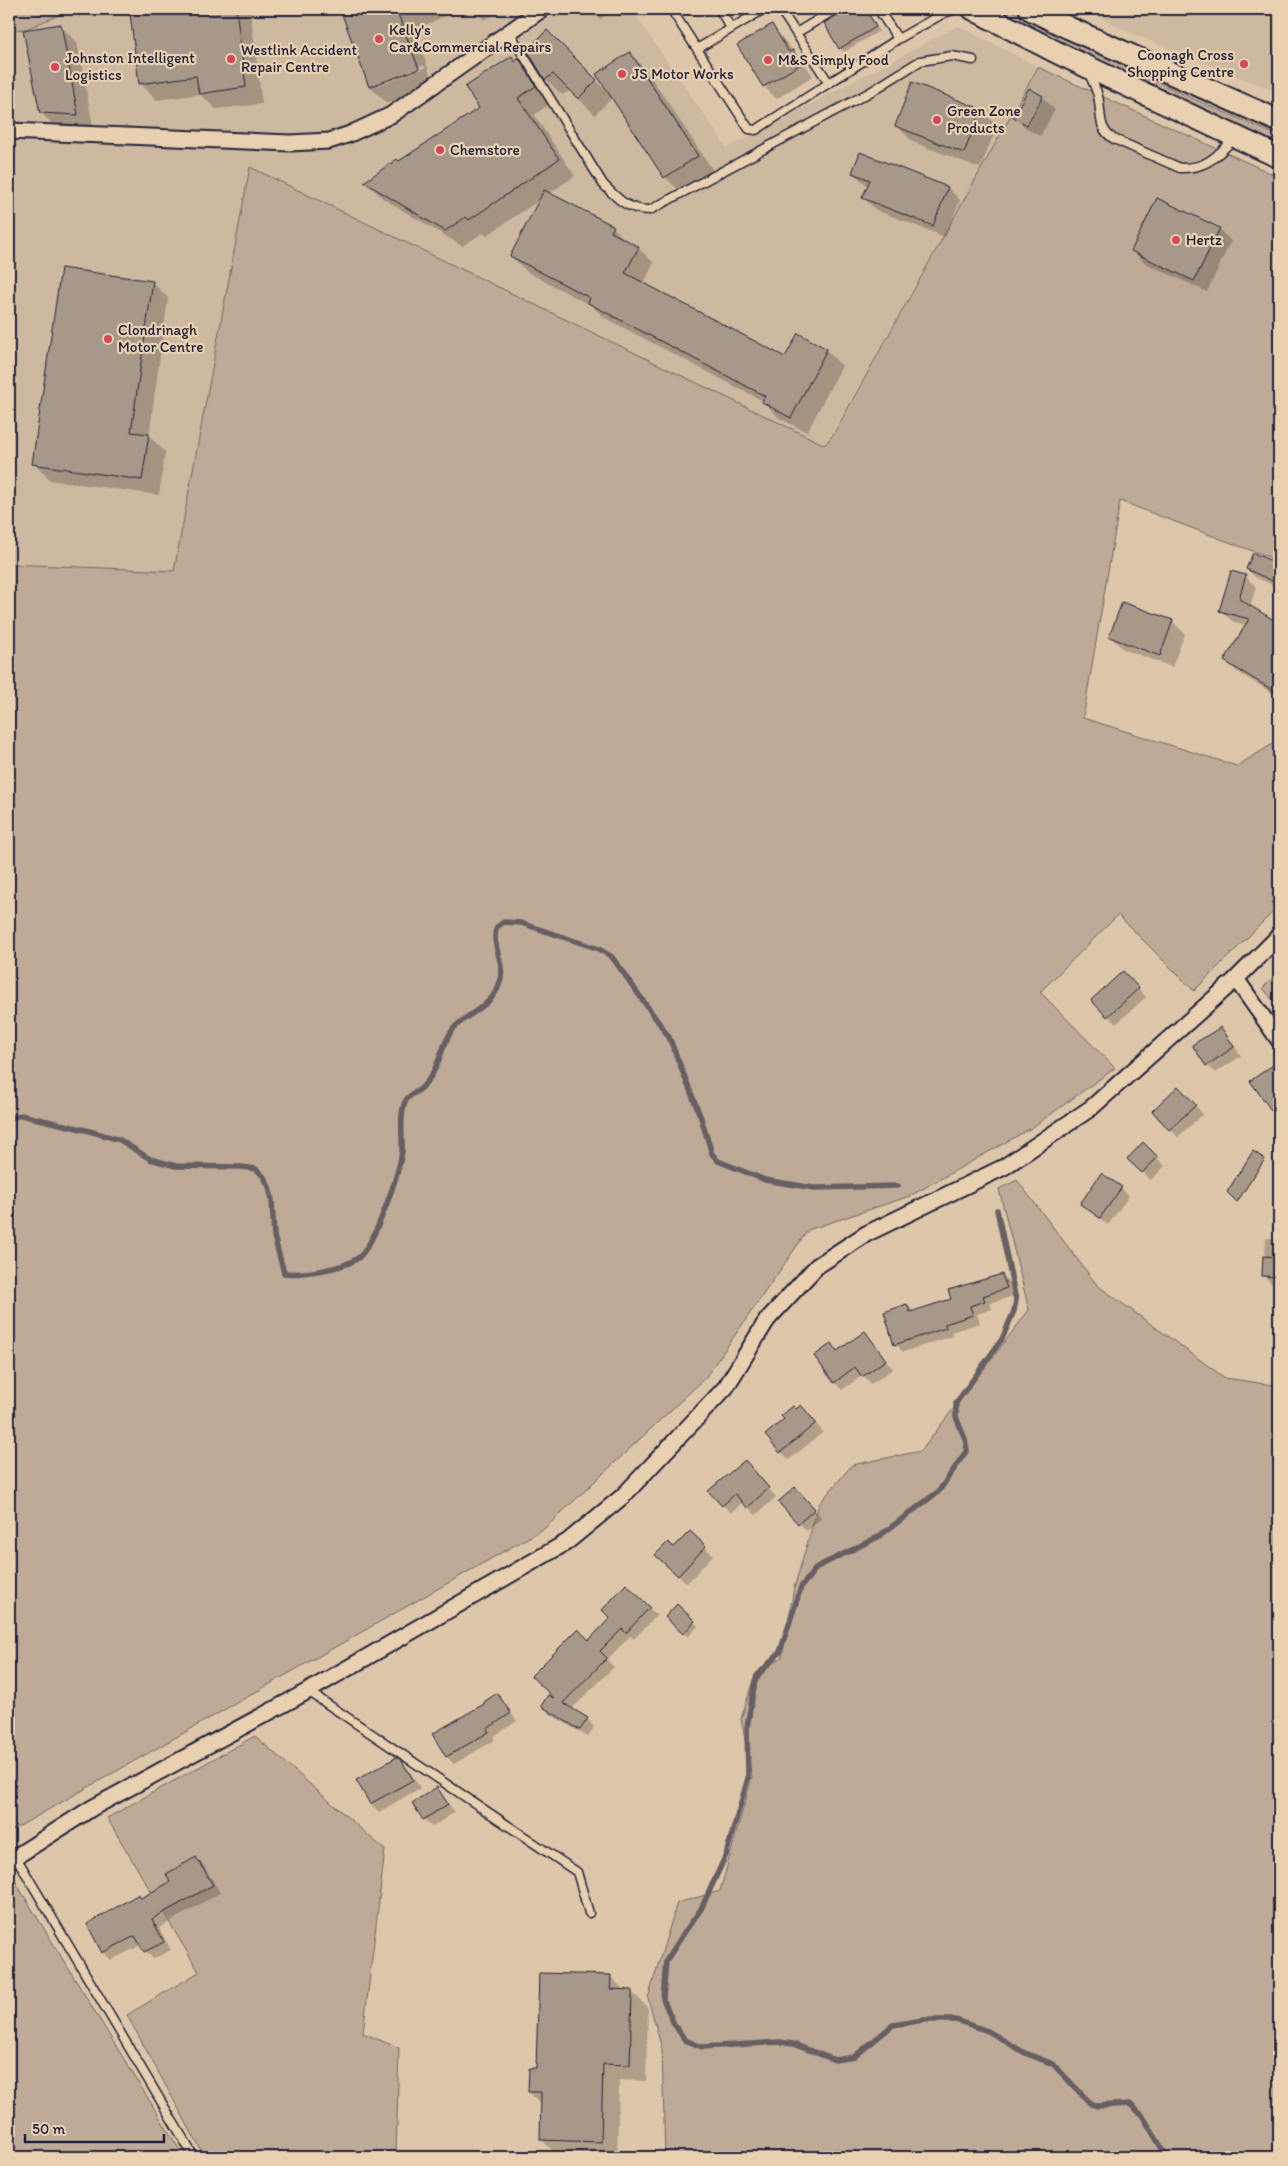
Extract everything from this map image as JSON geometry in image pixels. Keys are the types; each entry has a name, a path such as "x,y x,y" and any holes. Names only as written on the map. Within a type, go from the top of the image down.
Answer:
{"main road":[{"path":"974,9 1079,63 1279,157"},
{"path":"1030,9 1279,122"}],"street":[{"path":"9,131 290,143 329,141 350,134 391,115 542,9"},
{"path":"12,1859 92,1808 308,1691 567,1542 623,1496 726,1387 767,1320 817,1266 866,1234 1004,1167 1083,1114 1236,979 1279,936"},
{"path":"1236,979 1279,1040"}],"lane":[{"path":"671,9 749,129 753,130 756,130 898,40 944,13 956,9"},
{"path":"719,9 731,28"},
{"path":"697,49 764,9"},
{"path":"780,9 829,83"},
{"path":"796,33 836,9"},
{"path":"878,9 898,40"},
{"path":"509,32 603,184 622,202 637,210 650,210 872,91 920,61 952,56 974,60"},
{"path":"1079,63 1089,73 1095,86 1100,122 1114,139 1180,168 1191,168 1210,162 1237,137"},
{"path":"308,1691 577,1872 589,1913"},
{"path":"12,1859 194,2157"}],"shaded area":[{"path":"9,9 73,9 26,29 9,30"},
{"path":"74,9 631,9 727,148 958,26 1038,67 825,446 250,167 174,572 9,564 9,30 26,29"},
{"path":"994,9 1008,9 1187,96 1279,136 1279,144 1182,100"},
{"name":"Coonagh Cross Shopping Centre","path":"1083,9 1279,9 1279,93 1138,36"},
{"path":"1038,67 1279,177 1279,561 1120,501 1083,718 1237,766 1279,740 1279,906 1194,991 1118,915 1040,992 1115,1068 1033,1127 910,1196 808,1230 705,1378 545,1528 9,1832 9,564 174,571 250,167 825,445 834,433"},
{"path":"1279,971 1279,1008 1263,988"},
{"path":"1017,1180 1097,1285 1225,1378 1279,1386 1279,2157 665,2157 662,2049 648,1998 677,1903 720,1891 752,1777 741,1719 755,1674 782,1657 794,1588 819,1504 852,1465 921,1451 1029,1310 999,1189"},
{"path":"255,1736 385,1850 363,2033 399,2048 396,2155 461,2157 205,2157 127,2015 199,1972 107,1818"},
{"path":"13,1878 184,2157 9,2157 9,1882"}],"building":[{"path":"169,9 236,9 246,87 199,94 196,76 139,84 130,14"},
{"name":"Kelly's Car&Commercial Repairs","path":"340,9 396,9 419,69 369,87"},
{"path":"842,9 866,9 876,27 839,49 824,23 839,14"},
{"path":"61,24 78,115 40,113 23,30"},
{"path":"772,24 789,52 793,50 801,64 763,87 737,45"},
{"path":"547,30 597,80 578,99 553,74 545,80 527,50"},
{"path":"630,52 698,156 664,178 596,74"},
{"path":"512,56 515,62 519,58 536,86 518,98 559,159 469,220 466,217 445,231 364,182 479,108 465,87"},
{"path":"912,82 981,109 964,153 895,126"},
{"path":"1029,88 1043,96 1027,125 1013,117"},
{"path":"860,152 948,187 933,226 862,198 870,180 852,173"},
{"path":"544,190 614,226 611,232 639,247 625,273 785,357 798,333 827,349 791,418 762,402 765,396 588,303 590,298 510,256"},
{"name":"Hertz","path":"1157,198 1220,228 1194,281 1131,251"},
{"path":"61,268 153,281 131,432 149,434 142,480 32,464"},
{"path":"1253,553 1279,564 1279,584 1246,569"},
{"path":"1231,571 1246,575 1239,599 1279,623 1279,694 1224,661 1249,619 1219,611"},
{"path":"1122,602 1173,620 1160,656 1109,637"},
{"path":"1123,971 1139,988 1107,1017 1091,1000"},
{"path":"1221,1027 1234,1047 1206,1066 1192,1045"},
{"path":"1273,1065 1279,1073 1279,1121 1250,1081"},
{"path":"1178,1086 1196,1105 1169,1130 1152,1111"},
{"path":"1143,1142 1158,1157 1142,1173 1127,1159"},
{"path":"1253,1151 1265,1159 1237,1202 1227,1192"},
{"path":"1101,1173 1122,1187 1100,1218 1080,1204"},
{"path":"1263,1256 1279,1257 1279,1277 1262,1276"},
{"path":"1002,1274 1007,1288 983,1296 985,1301 970,1306 973,1315 945,1324 946,1328 894,1345 884,1312 907,1304 910,1312 951,1299 948,1290"},
{"path":"865,1331 886,1360 862,1377 855,1367 834,1383 814,1356 832,1343 837,1351"},
{"path":"801,1405 816,1423 780,1453 765,1435 784,1419 781,1416 793,1406 796,1409"},
{"path":"745,1460 769,1488 747,1508 735,1494 722,1506 708,1491"},
{"path":"795,1487 815,1509 798,1524 778,1502"},
{"path":"690,1531 706,1546 678,1576 655,1555 668,1542 674,1547"},
{"path":"626,1584 650,1607 626,1633 622,1629 600,1651 607,1658 563,1703 588,1718 580,1730 541,1706 548,1695 554,1698 531,1676 578,1629 589,1640 610,1618 602,1610"},
{"path":"677,1604 695,1621 683,1634 665,1617"},
{"path":"497,1693 511,1713 487,1729 489,1732 446,1757 432,1734 484,1704 484,1702"},
{"path":"397,1757 402,1761 413,1780 370,1804 356,1780"},
{"path":"437,1787 448,1804 423,1820 412,1803"},
{"path":"196,1857 213,1885 152,1919 164,1942 144,1952 135,1936 102,1953 87,1924 139,1894 141,1898 170,1882 166,1874"},
{"path":"539,1973 611,1975 610,1989 632,1990 630,2065 603,2064 601,2142 540,2140 541,2092 528,2092 529,2068 536,2068"}],"waterway":[{"path":"9,1119 21,1115 86,1130 120,1140 150,1159 176,1166 256,1169 264,1177 269,1187 272,1200 274,1236 284,1273 312,1272 351,1262 365,1251 385,1208 402,1151 402,1120 406,1100 430,1078 447,1038 454,1028 491,999 495,993 501,977 495,940 497,927 504,922 521,923 599,949 612,957 669,1037 701,1118 712,1154 718,1161 765,1180 814,1188 898,1186"},
{"path":"997,1210 1016,1300 1014,1311 1002,1339 956,1403 956,1417 965,1439 967,1450 939,1491 878,1537 817,1567 801,1587 780,1652 759,1674 755,1681 747,1727 748,1778 726,1855 701,1909 666,1961 663,1999 674,2024 685,2040 702,2047 780,2042 793,2044 835,2060 854,2057 893,2025 923,2020 956,2020 988,2031 1025,2053 1053,2064 1091,2104 1098,2106 1130,2104 1142,2115 1167,2157"}],"place":[{"name":"Kelly's Car&Commercial Repairs","path":"379,39"},
{"name":"Westlink Accident Repair Centre","path":"231,59"},
{"name":"M&S Simply Food","path":"768,60"},
{"name":"Coonagh Cross Shopping Centre","path":"1244,64"},
{"name":"Johnston Intelligent Logistics","path":"55,67"},
{"name":"JS Motor Works","path":"622,74"},
{"name":"Green Zone Products","path":"937,120"},
{"name":"Chemstore","path":"440,150"},
{"name":"Hertz","path":"1176,240"},
{"name":"Clondrinagh Motor Centre","path":"108,339"}]}
